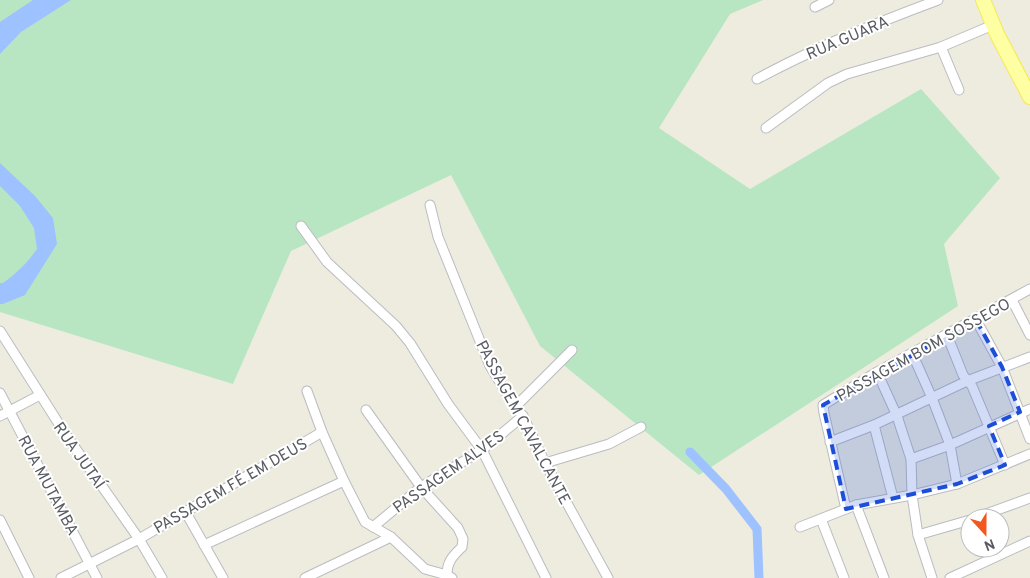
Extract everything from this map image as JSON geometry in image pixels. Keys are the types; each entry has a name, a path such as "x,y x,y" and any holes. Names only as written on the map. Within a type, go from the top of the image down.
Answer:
{"main road":[{"path":"983,0 993,25 1030,97"}],"street":[{"path":"816,7 829,0"},
{"name":"RUA GUARA","path":"757,79 816,48 938,0"},
{"path":"766,128 828,83 847,74 941,47 993,25"},
{"path":"941,47 959,90"},
{"name":"PASSAGEM CAVALCANTE","path":"430,205 441,245 490,366 515,407 523,416 545,463 608,578"},
{"path":"301,226 327,262 401,332 410,343 448,404 482,450 546,578"},
{"name":"PASSAGEM BOM SOSSEGO","path":"830,442 823,405 826,402 877,372 1030,289"},
{"path":"1012,300 1030,335"},
{"path":"976,320 1002,367 1030,439"},
{"name":"RUA JUTAÍ","path":"0,331 40,396 139,539 162,578"},
{"path":"947,335 967,381 972,386 990,426 1005,465"},
{"path":"515,407 572,350"},
{"path":"912,353 950,445 957,484"},
{"path":"846,509 830,442 897,416 967,381 1030,357"},
{"path":"877,372 897,416 911,459 912,495 918,535 932,578"},
{"path":"307,391 322,432 365,522 391,538 425,569 449,576 447,565 449,560 462,547 463,539 458,528 421,486 366,410"},
{"name":"RUA MUTAMBA","path":"0,393 97,578"},
{"path":"0,416 40,396"},
{"path":"911,459 950,445 1030,409"},
{"name":"PASSAGEM ALVES","path":"373,527 421,486 482,450 523,416"},
{"path":"874,426 894,498"},
{"path":"545,463 609,444 641,427"},
{"name":"PASSAGEM FÉ EM DEUS","path":"61,578 139,539 322,432"},
{"path":"800,527 856,505 912,495 957,484 1030,454"},
{"path":"204,545 344,481"},
{"path":"1002,508 1030,498"},
{"path":"856,505 884,578"},
{"path":"185,511 223,578"},
{"path":"821,519 844,578"},
{"path":"0,520 29,578"},
{"path":"918,535 960,523"},
{"name":"PASSAGEM ALVES","path":"305,578 391,538"},
{"path":"950,578 1030,541"}],"highlighted area":[{"path":"976,320 1002,367 1020,412 989,426 1005,465 957,484 846,509 823,405"}],"green space":[{"path":"0,0 763,0 730,14 659,128 750,189 921,89 1000,178 944,244 958,306 699,475 540,346 451,175 291,251 233,384 0,312"}],"water":[{"path":"33,0 71,0 21,32 0,54 0,22"},
{"path":"0,163 35,196 53,218 57,244 25,295 3,304 0,304 0,283 3,283 17,272 37,249 34,228 20,206 0,186"}],"waterway":[{"path":"690,452 726,489 757,529 759,578"}]}
